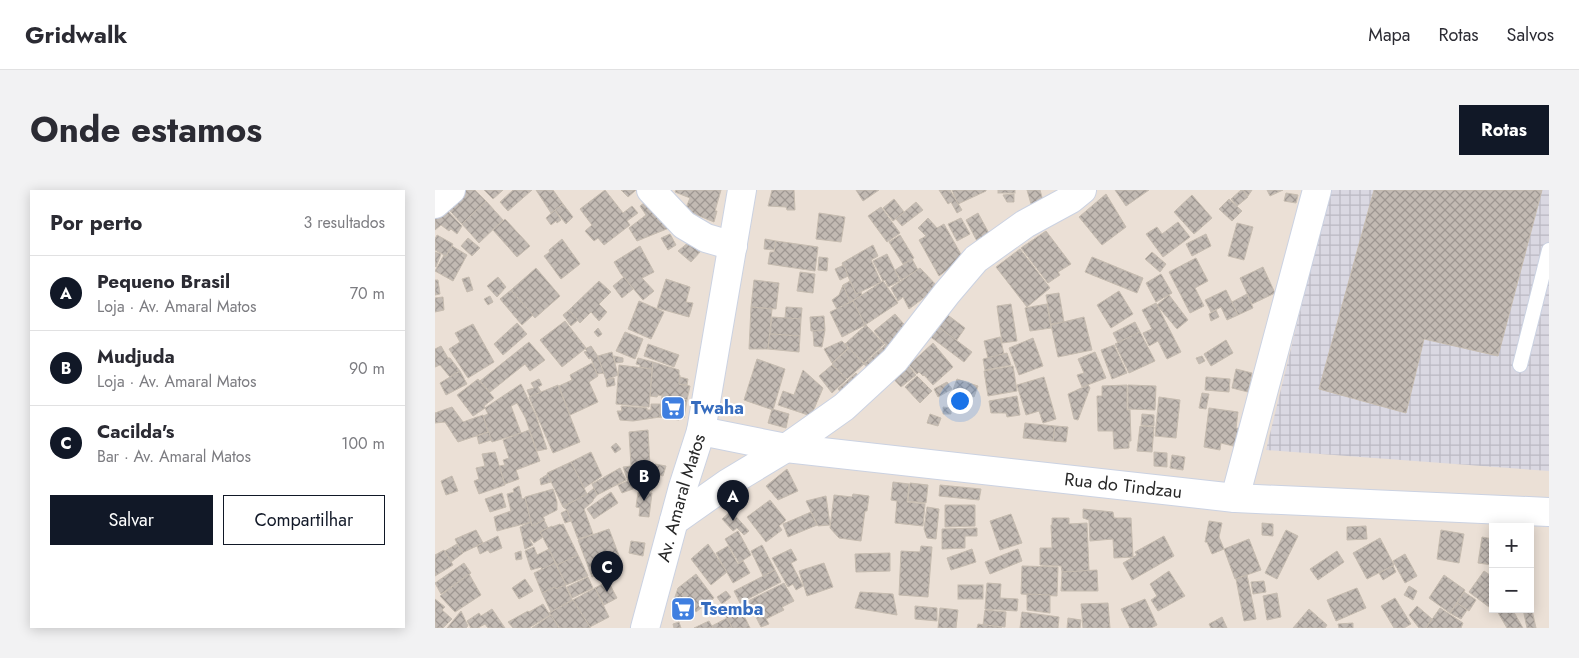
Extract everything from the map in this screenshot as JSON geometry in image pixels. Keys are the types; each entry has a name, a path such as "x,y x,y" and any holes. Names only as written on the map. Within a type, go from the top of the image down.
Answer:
{"street":[{"path":"435,204 451,190"},
{"path":"651,190 684,225 706,238 733,246"},
{"name":"Av. Amaral Matos","path":"644,627 673,521 701,431 742,190"},
{"path":"673,521 844,408 895,360 947,293 977,259 1025,224 1071,199 1083,190"},
{"path":"1235,498 1317,190"},
{"name":"Rua do Tindzau","path":"701,431 786,448 1235,498 1549,512"}],"lane":[{"path":"1520,365 1549,250"}],"shaded area":[{"path":"1330,190 1549,190 1549,471 1266,450"}],"building":[{"path":"455,190 475,190 486,201 462,224 442,202"},
{"path":"484,190 503,190 493,199"},
{"path":"513,190 532,190 508,211 500,202"},
{"path":"536,190 553,190 563,204 551,213"},
{"path":"605,190 623,213 632,206 638,213 627,221 630,225 604,245 598,238 594,241 585,231 592,225 580,209"},
{"path":"621,190 636,190 628,197"},
{"path":"676,190 721,190 714,222 685,210 690,198 675,192"},
{"path":"772,190 794,190 795,210 787,210 786,207 768,206"},
{"path":"856,190 879,190 863,201"},
{"path":"939,190 950,190 962,210 957,213 951,202 948,204"},
{"path":"952,190 986,190 986,191 958,204"},
{"path":"998,190 1015,190 1015,193 998,193"},
{"path":"1027,190 1040,190 1045,208 1033,211"},
{"path":"1115,190 1149,190 1126,206"},
{"path":"1241,190 1248,197 1237,206 1231,199"},
{"path":"1243,190 1252,190 1248,196"},
{"path":"1267,190 1283,190 1270,196"},
{"path":"1374,190 1542,190 1498,356 1424,339 1406,413 1319,389"},
{"path":"1286,193 1298,195 1296,203 1284,201"},
{"path":"1014,194 1014,202 1007,202 1003,195"},
{"path":"1106,194 1126,227 1102,245 1079,217"},
{"path":"1192,195 1212,218 1194,234 1174,212"},
{"path":"651,198 674,226 637,241 629,228 646,215 640,206"},
{"path":"894,199 904,212 893,221 883,208"},
{"path":"1229,199 1242,211 1232,221 1219,209"},
{"path":"486,201 503,220 479,243 462,224"},
{"path":"916,202 923,210 902,226 896,219"},
{"path":"441,204 462,226 457,234 441,225 435,230 435,210"},
{"path":"563,204 573,217 566,224 555,210"},
{"path":"881,207 900,233 887,242 868,216"},
{"path":"555,210 561,220 551,225 546,218"},
{"path":"819,213 845,217 841,242 816,239"},
{"path":"978,213 991,237 979,245 966,220"},
{"path":"928,218 937,228 944,224 963,258 939,276 919,240 926,236 918,228"},
{"path":"961,218 970,234 957,241 948,224"},
{"path":"505,219 530,246 517,257 493,230"},
{"path":"1178,222 1190,237 1163,257 1146,234 1157,227 1162,234"},
{"path":"1237,223 1253,227 1244,260 1228,256"},
{"path":"1046,231 1071,264 1058,272 1060,275 1048,283 1021,248"},
{"path":"670,234 676,245 668,250 661,238"},
{"path":"1206,234 1211,246 1192,256 1186,244"},
{"path":"437,235 453,244 446,256 435,250"},
{"path":"900,235 914,258 903,264 889,242"},
{"path":"468,238 480,248 472,256 461,246"},
{"path":"562,239 580,264 561,279 544,256"},
{"path":"765,239 776,241 774,250 764,249"},
{"path":"776,241 818,247 815,271 768,264 770,252 774,252"},
{"path":"689,242 700,252 691,262 678,251"},
{"path":"873,245 878,256 871,260 881,282 856,294 842,263"},
{"path":"452,246 467,255 453,281 435,271 444,255 446,256"},
{"path":"640,246 654,272 642,278 654,291 643,300 621,274 614,262"},
{"path":"1020,249 1050,288 1027,307 996,267"},
{"path":"435,252 441,254 436,267 435,266"},
{"path":"1152,252 1166,264 1160,272 1145,259"},
{"path":"887,254 900,281 888,287 873,261"},
{"path":"819,257 828,258 827,271 818,270"},
{"path":"1092,257 1143,278 1137,293 1085,272"},
{"path":"1196,258 1208,281 1195,288 1204,306 1190,313 1169,272"},
{"path":"912,259 918,270 901,280 895,270"},
{"path":"844,265 848,276 840,280 835,269"},
{"path":"1263,267 1275,293 1252,304 1240,278"},
{"path":"536,268 560,296 535,318 511,290"},
{"path":"920,268 938,287 909,309 903,297 898,301 891,288"},
{"path":"800,272 815,274 813,293 797,291"},
{"path":"1161,274 1172,293 1156,302 1146,283"},
{"path":"469,277 473,290 467,292 462,279"},
{"path":"498,277 506,287 497,297 487,286"},
{"path":"624,277 633,289 622,298 613,286"},
{"path":"666,279 690,287 686,302 693,303 689,317 657,308"},
{"path":"435,280 438,280 440,294 435,295"},
{"path":"754,280 779,283 776,309 751,307"},
{"path":"599,281 611,292 599,304 607,312 599,321 591,312 580,323 569,310"},
{"path":"850,281 856,294 861,292 862,295 850,302 843,285"},
{"path":"883,281 898,303 865,325 853,301"},
{"path":"843,285 850,302 837,309 832,300 839,295"},
{"path":"511,290 533,315 522,325 500,299"},
{"path":"1226,290 1238,315 1227,320 1221,307 1211,312 1205,300"},
{"path":"1119,291 1133,314 1111,328 1097,305"},
{"path":"1059,293 1064,322 1051,324 1046,295"},
{"path":"1247,294 1253,308 1238,315 1232,302"},
{"path":"1169,295 1188,320 1177,329 1157,305"},
{"path":"490,296 493,302 488,305 484,299"},
{"path":"443,297 444,310 435,312 435,298"},
{"path":"639,301 664,312 651,339 628,329"},
{"path":"853,301 865,325 842,337 830,312"},
{"path":"1156,303 1181,352 1167,359 1158,341 1149,346 1143,333 1152,329 1142,310"},
{"path":"1011,304 1017,341 1002,343 997,306"},
{"path":"1047,304 1051,328 1030,331 1025,308"},
{"path":"751,307 772,309 768,349 749,349"},
{"path":"786,307 802,308 801,319 785,318"},
{"path":"569,310 578,320 571,326 563,315"},
{"path":"941,310 965,328 956,341 932,322"},
{"path":"1216,310 1219,317 1211,321 1209,314"},
{"path":"895,314 910,331 889,349 874,331"},
{"path":"824,316 825,330 811,331 810,317"},
{"path":"772,317 801,319 800,336 770,334"},
{"path":"1084,317 1092,350 1058,357 1051,325"},
{"path":"565,321 586,348 562,367 540,340"},
{"path":"932,322 972,352 964,362 924,332"},
{"path":"1135,322 1140,332 1118,343 1113,333"},
{"path":"517,323 527,334 503,355 494,344"},
{"path":"473,324 494,362 468,378 449,349 460,342 455,333"},
{"path":"866,325 884,344 864,363 845,344"},
{"path":"598,328 602,334 598,337 594,332"},
{"path":"825,330 822,347 814,346 813,331"},
{"path":"625,332 643,339 635,359 616,351"},
{"path":"1140,332 1155,361 1129,373 1115,344"},
{"path":"770,334 800,336 799,352 768,349"},
{"path":"1000,337 1004,354 988,358 984,341"},
{"path":"1033,338 1043,366 1019,375 1009,348"},
{"path":"1226,340 1233,353 1211,366 1204,354"},
{"path":"842,341 848,348 832,363 824,349"},
{"path":"529,342 545,360 530,371 525,364 490,392 480,381"},
{"path":"933,343 953,367 933,385 924,375 919,372 917,374 909,365"},
{"path":"648,344 679,355 674,367 644,356"},
{"path":"885,345 891,353 870,371 864,364"},
{"path":"1114,345 1127,373 1112,379 1101,350"},
{"path":"441,346 448,358 460,371 450,377 440,365 435,367 435,349"},
{"path":"591,346 597,355 604,373 597,374 591,358 589,359 584,352 587,351 585,349"},
{"path":"849,348 864,364 847,379 832,364"},
{"path":"612,352 618,375 606,380 598,356"},
{"path":"1095,352 1106,378 1082,387 1077,375 1084,373 1078,359"},
{"path":"1007,353 1011,365 985,370 983,359"},
{"path":"614,356 623,358 623,362 615,363"},
{"path":"1202,356 1205,361 1199,364 1196,358"},
{"path":"638,358 653,362 652,369 640,367 640,365 636,364"},
{"path":"757,359 785,369 773,410 744,400"},
{"path":"904,360 916,375 901,387 888,373"},
{"path":"653,362 679,370 679,384 690,386 687,400 658,395 657,397 650,396"},
{"path":"592,363 598,376 589,382 598,402 570,415 559,386 572,380 570,375"},
{"path":"619,365 652,369 649,407 616,404"},
{"path":"832,365 847,379 832,393 819,376"},
{"path":"1013,366 1017,391 988,396 984,371"},
{"path":"1236,369 1252,373 1248,392 1232,388"},
{"path":"803,370 823,388 811,416 778,405 783,391 794,395"},
{"path":"460,371 467,384 446,395 440,383"},
{"path":"856,373 863,381 845,397 838,389"},
{"path":"917,376 932,391 920,403 905,387"},
{"path":"680,377 688,379 687,385 679,384"},
{"path":"1044,377 1056,419 1043,423 1039,411 1026,415 1017,385"},
{"path":"1206,377 1230,379 1229,392 1205,390"},
{"path":"614,378 615,385 607,387 606,380"},
{"path":"478,379 494,398 484,406 485,408 473,416 457,395"},
{"path":"539,379 542,385 538,387 541,392 530,397 527,390 534,388 531,383"},
{"path":"957,379 978,386 974,397 953,390"},
{"path":"947,382 952,389 938,397 934,389"},
{"path":"521,384 536,416 547,449 537,451 525,417 517,403 511,406 521,433 492,442 491,440 483,416 488,414 485,408"},
{"path":"558,385 580,442 553,453 529,397"},
{"path":"1088,385 1090,388 1078,420 1074,419 1068,394"},
{"path":"1127,385 1127,410 1130,410 1131,441 1129,441 1129,448 1114,449 1113,431 1098,431 1097,396 1102,396 1102,386"},
{"path":"1128,385 1156,386 1155,410 1128,409"},
{"path":"1202,393 1209,394 1206,409 1199,408"},
{"path":"662,396 687,400 684,418 679,417 679,420 659,417"},
{"path":"1017,396 1020,415 1007,417 1006,413 991,413 989,401"},
{"path":"1159,397 1180,400 1176,438 1155,436"},
{"path":"651,404 660,404 660,417 633,421 620,420 617,411 622,411 621,406 651,410"},
{"path":"452,407 463,422 483,415 488,432 458,442 445,422 435,423 435,413"},
{"path":"943,407 951,408 951,414 943,414"},
{"path":"1209,408 1238,412 1236,428 1243,429 1241,448 1221,443 1220,450 1204,447"},
{"path":"772,409 789,414 786,428 768,423"},
{"path":"930,414 941,418 938,426 927,423"},
{"path":"1142,414 1154,415 1154,426 1141,425"},
{"path":"1025,423 1055,426 1053,441 1023,438"},
{"path":"1055,426 1068,427 1066,442 1053,441"},
{"path":"1140,426 1154,427 1152,452 1137,451"},
{"path":"529,430 540,461 516,470 519,479 505,484 499,466 505,465 503,460 509,458 503,440"},
{"path":"648,430 650,466 631,466 629,432"},
{"path":"489,432 491,440 479,444 477,436"},
{"path":"616,443 621,449 615,453 611,447"},
{"path":"495,452 505,485 479,494 474,481 479,479 476,468 485,466 482,454"},
{"path":"591,452 602,476 584,488 571,462"},
{"path":"1154,452 1167,453 1167,467 1154,466"},
{"path":"1172,455 1185,457 1183,470 1170,468"},
{"path":"571,462 587,494 563,507 547,473"},
{"path":"655,464 666,466 663,476 653,473"},
{"path":"632,466 638,487 622,493 618,485 628,481 623,467"},
{"path":"620,468 626,480 597,495 592,484"},
{"path":"787,469 798,491 778,500 766,486"},
{"path":"548,474 551,482 541,485 540,479"},
{"path":"644,475 656,479 652,491 640,488"},
{"path":"452,476 458,491 446,495 441,481"},
{"path":"893,482 909,484 907,502 925,504 923,526 895,523 897,501 891,500"},
{"path":"910,483 928,485 926,503 908,501"},
{"path":"940,485 981,489 979,500 939,496"},
{"path":"519,486 522,499 525,498 531,522 497,531 494,517 511,511 507,494 514,492 513,489"},
{"path":"594,488 597,495 584,509 593,534 578,539 567,510 563,507"},
{"path":"553,489 557,510 543,517 545,520 532,526 525,497"},
{"path":"611,492 618,503 594,519 587,509"},
{"path":"638,492 652,493 649,517 639,516 640,508 636,507"},
{"path":"502,493 506,507 490,512 485,499"},
{"path":"853,494 869,496 861,541 839,538 830,528 834,495 852,497"},
{"path":"826,496 830,525 818,526 806,501"},
{"path":"770,500 786,520 779,526 782,530 766,542 747,517"},
{"path":"945,505 975,505 975,526 945,527"},
{"path":"927,507 939,509 936,539 927,538 924,529"},
{"path":"1083,509 1113,512 1114,518 1131,518 1133,557 1114,558 1113,539 1090,541 1089,520 1083,518"},
{"path":"567,510 571,521 565,523 561,513"},
{"path":"731,511 749,531 744,535 737,528 733,531 722,519"},
{"path":"811,512 817,525 788,537 783,524"},
{"path":"1011,514 1022,543 1000,550 990,521"},
{"path":"1052,518 1069,518 1069,524 1087,523 1089,571 1062,572 1061,566 1040,565 1040,548 1052,548"},
{"path":"544,520 548,528 540,532 543,537 534,543 529,539 533,545 525,549 520,527 531,522 532,526"},
{"path":"1209,521 1222,523 1219,537 1224,549 1212,554 1207,542 1205,542"},
{"path":"1262,523 1273,524 1273,536 1262,535"},
{"path":"563,524 578,555 557,565 540,532"},
{"path":"1366,526 1367,539 1347,540 1347,527"},
{"path":"977,528 977,536 965,536 965,548 942,549 942,529"},
{"path":"609,529 623,566 592,577 578,540"},
{"path":"476,530 483,543 462,553 455,539"},
{"path":"1286,530 1298,536 1277,579 1265,573"},
{"path":"1441,530 1464,534 1459,563 1437,559"},
{"path":"738,531 751,555 739,563 725,539"},
{"path":"498,536 502,548 490,553 488,550 480,554 477,546"},
{"path":"1164,536 1174,556 1132,580 1123,563 1137,555 1135,552"},
{"path":"1482,537 1489,538 1489,564 1478,563"},
{"path":"1380,538 1394,565 1367,579 1353,553"},
{"path":"1249,539 1261,570 1235,579 1224,549"},
{"path":"631,541 645,543 643,556 629,553"},
{"path":"457,544 463,553 451,562 445,551"},
{"path":"708,544 727,572 711,585 691,559"},
{"path":"762,545 775,570 763,576 751,551"},
{"path":"728,546 738,564 743,561 750,573 733,583 716,553"},
{"path":"921,546 932,547 928,597 899,595 901,551 920,552"},
{"path":"534,547 537,555 549,549 555,563 542,570 541,567 531,570 525,551"},
{"path":"791,549 797,560 791,563 803,586 796,590 793,584 788,587 772,558"},
{"path":"972,549 976,562 951,570 947,558"},
{"path":"1018,549 1022,561 990,574 985,562"},
{"path":"444,550 453,565 435,576 435,555"},
{"path":"521,551 522,559 516,560 515,553"},
{"path":"1337,551 1344,562 1318,580 1310,569"},
{"path":"890,553 890,571 856,572 855,554"},
{"path":"1405,554 1417,576 1405,583 1393,561"},
{"path":"578,555 588,576 566,585 557,565"},
{"path":"464,563 471,573 441,594 435,583"},
{"path":"555,563 566,585 556,589 555,587 542,593 534,573"},
{"path":"824,563 833,587 807,596 799,571"},
{"path":"1022,566 1058,567 1057,596 1021,594"},
{"path":"1393,566 1396,572 1383,580 1379,573"},
{"path":"775,570 781,582 740,603 734,591"},
{"path":"1097,570 1098,591 1061,591 1062,572"},
{"path":"1169,571 1185,596 1158,611 1151,600 1157,596 1150,584"},
{"path":"1484,571 1489,574 1489,607 1469,592"},
{"path":"469,574 481,595 455,612 440,596"},
{"path":"696,574 714,598 696,612 678,588"},
{"path":"1247,575 1256,619 1244,621 1236,579"},
{"path":"1444,575 1465,590 1450,613 1429,598"},
{"path":"588,577 593,588 572,598 567,587"},
{"path":"525,579 533,591 519,599 512,588"},
{"path":"608,581 617,598 604,605 595,588"},
{"path":"1264,581 1266,592 1253,594 1251,582"},
{"path":"784,583 794,601 782,607 784,610 766,619 769,624 761,627 748,601"},
{"path":"987,583 1001,584 1000,598 1018,599 1017,611 985,609"},
{"path":"565,585 572,600 551,612 542,593"},
{"path":"958,585 983,585 983,599 958,599"},
{"path":"1409,586 1417,591 1413,600 1404,595"},
{"path":"595,588 609,617 590,627 573,600"},
{"path":"678,588 687,599 675,607 673,603"},
{"path":"1357,588 1366,608 1336,621 1327,600"},
{"path":"726,591 731,597 722,604 717,597"},
{"path":"860,592 893,594 897,615 855,608"},
{"path":"1464,592 1476,600 1469,611 1457,603"},
{"path":"1277,593 1281,617 1267,620 1263,596"},
{"path":"1027,594 1050,595 1050,613 1027,610"},
{"path":"1395,598 1411,624 1404,628 1394,628 1381,606"},
{"path":"435,599 445,607 442,610 452,619 443,628 435,628"},
{"path":"687,599 695,610 681,620 673,609"},
{"path":"1145,599 1157,625 1151,628 1130,628 1121,609"},
{"path":"573,600 590,628 560,628 549,613"},
{"path":"1108,603 1110,628 1083,628 1081,604"},
{"path":"1457,603 1467,610 1461,619 1450,613"},
{"path":"543,604 550,615 529,628 513,628 508,622 529,612"},
{"path":"739,605 750,628 732,628 724,613"},
{"path":"915,606 937,608 937,621 915,619"},
{"path":"1417,606 1432,619 1426,628 1419,628 1409,615"},
{"path":"940,608 958,610 956,628 938,628"},
{"path":"1440,608 1463,623 1461,628 1426,628"},
{"path":"492,609 505,628 488,628 485,624 478,628 471,628 467,621 479,613 481,616"},
{"path":"1309,609 1327,625 1325,628 1293,628"},
{"path":"985,610 1006,612 1005,627 983,625"},
{"path":"461,611 468,626 466,628 447,628"},
{"path":"1022,612 1059,617 1058,628 1020,628"},
{"path":"1498,613 1514,613 1523,628 1507,628"},
{"path":"1524,613 1533,613 1536,628 1527,628"},
{"path":"551,615 559,628 532,628"},
{"path":"1222,617 1227,628 1211,628 1209,624"},
{"path":"727,618 732,628 713,628 712,626"},
{"path":"1068,618 1081,620 1080,628 1067,628"},
{"path":"709,621 713,628 694,628"},
{"path":"679,622 681,628 674,628 673,624"},
{"path":"1353,623 1353,628 1339,628 1338,624"},
{"path":"978,624 1002,627 977,628"}],"place":[{"name":"Twaha","path":"673,408"},
{"name":"Mudjuda","path":"644,501"},
{"name":"Pequeno Brasil","path":"733,521"},
{"name":"Cacilda's","path":"607,592"},
{"name":"Tsemba","path":"683,609"}]}
